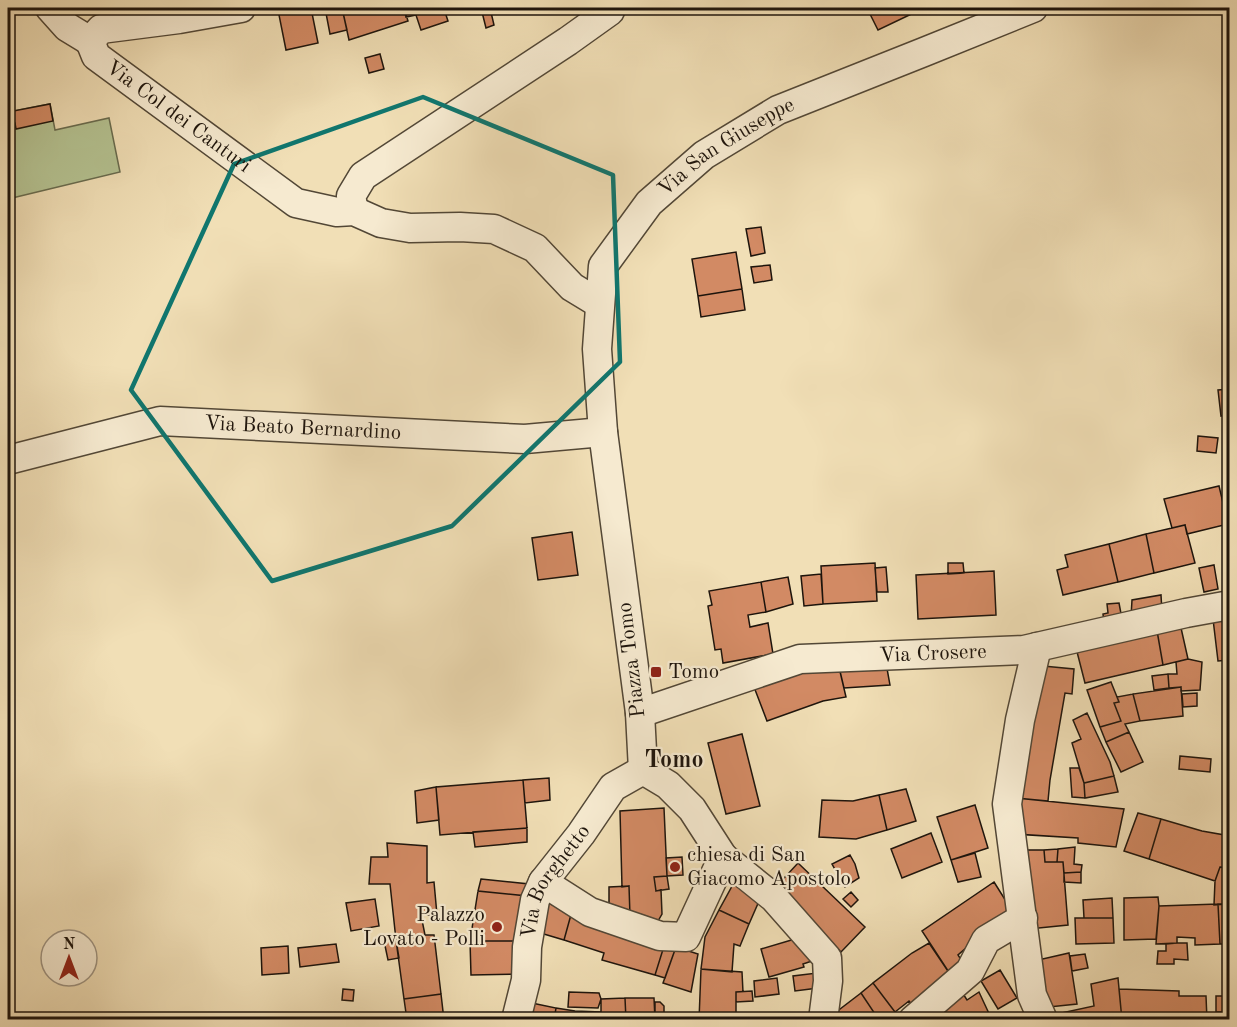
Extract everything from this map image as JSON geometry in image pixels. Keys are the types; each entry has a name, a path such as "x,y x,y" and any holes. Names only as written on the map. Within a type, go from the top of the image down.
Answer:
{"street":[{"path":"51,8 67,27 90,41"},
{"name":"Via Col dei Canturi","path":"241,8 101,29 90,41 96,56 296,203 337,212 354,211 381,223 410,228 494,229 535,248 572,286 600,304"},
{"path":"354,211 351,196 363,176 568,41 610,11 609,8"},
{"name":"Via San Giuseppe","path":"603,432 597,349 603,266 649,203 704,155 778,110 1033,8"},
{"name":"Via Beato Bernardino","path":"8,460 160,421 525,439 603,432"},
{"name":"Piazza Tomo","path":"603,432 640,713 643,770"},
{"name":"Via Crosere","path":"640,713 800,659 1024,650 1230,605"},
{"path":"1037,647 1020,720 1007,804 1032,995 1043,1020"},
{"path":"643,770 668,784 692,809 723,857 774,898 827,958 828,981 823,1020"},
{"name":"Via Borghetto","path":"516,1020 526,980 527,947 535,900 543,882 581,834 613,787 643,770"},
{"path":"543,882 590,912 660,936 686,937 723,857"},
{"path":"913,1020 970,971 986,940 1023,918"}],"highlighted area":[{"path":"423,97 613,175 620,362 452,526 272,581 131,390 234,164"}],"green space":[{"path":"50,104 55,130 109,118 120,172 8,199 8,112"}],"building":[{"path":"311,8 318,43 286,50 278,10"},
{"path":"325,8 342,8 347,30 330,34"},
{"path":"342,8 404,8 408,21 349,40"},
{"path":"404,8 450,8 444,9 448,21 421,30 416,15 406,17"},
{"path":"481,8 490,8 494,25 486,28"},
{"path":"867,8 924,8 878,30"},
{"path":"380,54 384,69 369,73 365,58"},
{"path":"50,104 53,121 16,129 15,123 8,124 8,112"},
{"path":"761,227 765,253 751,256 746,229"},
{"path":"736,252 742,289 698,296 692,259"},
{"path":"770,265 772,280 754,283 751,267"},
{"path":"742,289 745,310 701,317 698,296"},
{"path":"1230,389 1230,414 1221,416 1218,390"},
{"path":"1198,436 1218,438 1216,453 1197,451"},
{"path":"1219,486 1228,524 1187,534 1185,525 1172,528 1164,499"},
{"path":"1185,525 1195,563 1154,573 1146,534"},
{"path":"572,532 578,575 538,580 532,538"},
{"path":"1146,534 1154,573 1118,582 1109,544"},
{"path":"1109,544 1118,582 1063,595 1057,570 1068,567 1065,555"},
{"path":"875,563 877,601 823,604 821,566"},
{"path":"948,563 963,563 964,573 948,574"},
{"path":"1214,565 1218,589 1204,592 1199,568"},
{"path":"886,567 888,592 877,592 875,568"},
{"path":"994,571 996,615 918,619 916,575"},
{"path":"821,574 823,604 804,606 801,576"},
{"path":"788,577 793,604 766,612 761,582"},
{"path":"761,582 766,612 748,615 750,627 768,623 773,654 723,663 721,649 715,650 708,606 712,605 709,591"},
{"path":"1161,595 1162,612 1131,617 1132,600"},
{"path":"1119,603 1122,619 1104,622 1103,614 1108,613 1107,604"},
{"path":"1230,618 1230,660 1218,661 1213,619"},
{"path":"1179,619 1188,659 1163,665 1156,625"},
{"path":"1156,625 1163,665 1085,683 1075,644"},
{"path":"1188,659 1202,662 1200,690 1181,691 1181,687 1169,688 1168,674 1177,674 1176,662"},
{"path":"838,663 846,697 823,701 767,721 754,687 809,668"},
{"path":"886,663 890,685 844,688 839,667"},
{"path":"1043,666 1074,669 1072,694 1065,693 1048,801 1015,798"},
{"path":"1168,674 1169,688 1154,690 1152,676"},
{"path":"1111,682 1119,702 1114,703 1121,721 1100,727 1087,690"},
{"path":"1181,687 1183,716 1140,721 1133,694"},
{"path":"1197,693 1197,706 1183,707 1182,694"},
{"path":"1133,694 1140,721 1125,724 1129,732 1106,742 1100,727 1121,721 1114,703 1119,702 1117,697"},
{"path":"1087,713 1110,762 1114,776 1084,783 1072,743 1081,739 1073,720"},
{"path":"1129,732 1143,762 1121,772 1106,742"},
{"path":"742,734 760,806 726,814 708,743"},
{"path":"1180,756 1211,759 1210,772 1179,769"},
{"path":"1070,768 1079,768 1084,783 1085,798 1072,797"},
{"path":"1114,776 1118,792 1085,798 1084,783"},
{"path":"549,778 550,800 525,803 523,780"},
{"path":"523,780 527,828 440,835 436,787"},
{"path":"436,787 439,820 417,823 415,791"},
{"path":"906,789 916,821 887,830 879,795"},
{"path":"879,795 887,830 856,839 819,837 822,800 853,801"},
{"path":"1015,798 1124,809 1116,847 1078,843 1078,838 1014,834"},
{"path":"975,805 988,848 951,860 937,817"},
{"path":"664,808 667,876 654,877 656,891 661,890 662,914 658,921 630,916 629,886 622,887 620,811"},
{"path":"1138,813 1161,819 1149,859 1124,851"},
{"path":"1161,819 1202,831 1230,836 1230,868 1220,867 1215,881 1149,859"},
{"path":"527,828 527,842 475,847 473,832"},
{"path":"931,833 942,862 902,878 891,849"},
{"path":"387,843 427,846 427,883 434,882 437,915 421,915 425,935 396,940 390,884 369,884 371,857 388,857"},
{"path":"1075,847 1074,864 1082,865 1081,872 1064,873 1063,862 1057,862 1058,849"},
{"path":"1058,849 1057,862 1045,862 1044,850"},
{"path":"1022,850 1044,850 1045,862 1063,862 1068,925 1029,929"},
{"path":"975,853 981,877 958,882 951,860"},
{"path":"850,855 859,878 845,887 832,864"},
{"name":"chiesa di San Giacomo Apostolo","path":"682,857 683,875 667,876 666,858"},
{"path":"798,863 865,927 841,952 774,889"},
{"path":"1220,867 1230,868 1230,889 1227,904 1214,905 1215,881"},
{"path":"1081,872 1081,883 1064,882 1064,873"},
{"path":"667,876 669,889 656,891 654,877"},
{"path":"481,879 529,884 527,896 478,891"},
{"path":"736,879 763,892 749,924 719,910"},
{"path":"994,882 1011,909 958,955 965,966 952,977 922,931"},
{"path":"629,886 630,916 609,913 609,887"},
{"name":"Palazzo Lovato - Polli","path":"478,891 527,896 521,941 470,941"},
{"path":"851,892 858,900 851,907 843,899"},
{"path":"1158,897 1156,939 1124,940 1124,898"},
{"path":"1112,898 1113,918 1084,918 1083,900"},
{"path":"375,899 379,926 351,931 346,903"},
{"path":"544,902 572,911 564,940 537,932"},
{"path":"1218,904 1230,904 1230,944 1220,944"},
{"path":"1218,904 1220,944 1195,945 1195,938 1177,937 1177,943 1156,944 1159,906"},
{"path":"719,910 749,924 740,946 734,944 732,972 701,969 705,937"},
{"path":"572,911 665,943 655,975 602,960 604,953 564,940"},
{"path":"1075,918 1113,918 1114,943 1076,944"},
{"path":"434,935 441,994 404,999 396,940"},
{"path":"805,936 812,961 803,964 804,967 769,977 761,949"},
{"path":"396,940 399,958 388,960 384,941"},
{"path":"470,941 521,941 519,974 471,975"},
{"path":"665,943 676,947 665,978 655,975"},
{"path":"929,943 952,977 913,1006 909,1001 895,1012 873,983"},
{"path":"1187,943 1188,960 1174,959 1174,964 1157,964 1158,951 1166,951 1166,944"},
{"path":"336,944 339,962 300,967 298,948"},
{"path":"288,946 289,973 262,975 261,948"},
{"path":"676,947 698,954 691,992 663,983"},
{"path":"1069,953 1077,1004 1049,1007 1038,960"},
{"path":"1085,954 1088,968 1072,971 1070,956"},
{"path":"701,969 742,972 743,992 736,992 736,1020 699,1020"},
{"path":"1000,970 1017,998 998,1009 981,981"},
{"path":"817,973 818,988 795,991 793,976"},
{"path":"777,978 779,994 755,997 754,981"},
{"path":"1118,978 1122,1020 1054,1020 1052,1015 1094,1006 1091,984"},
{"path":"873,983 895,1012 885,1020 879,1020 861,993"},
{"path":"958,986 967,1000 979,992 992,1020 922,1020"},
{"path":"343,989 354,990 353,1001 342,1000"},
{"path":"1119,989 1179,991 1179,996 1206,996 1207,1020 1122,1020"},
{"path":"752,991 753,1001 736,1002 736,992"},
{"path":"569,992 599,993 601,999 598,1008 568,1007"},
{"path":"861,993 879,1020 827,1020 827,1019"},
{"path":"441,994 444,1020 407,1020 404,999"},
{"path":"1216,996 1230,996 1230,1012 1216,1012"},
{"path":"625,998 626,1020 601,1020 601,999"},
{"path":"625,998 654,998 655,1020 626,1020"},
{"path":"527,1002 556,1008 554,1020 522,1020"},
{"path":"655,1002 660,1002 664,1006 664,1012 657,1020 655,1020"},
{"path":"556,1008 601,1012 601,1020 554,1020"}],"place":[{"name":"Tomo","path":"656,672"},
{"name":"chiesa di San Giacomo Apostolo","path":"675,867"},
{"name":"Palazzo Lovato - Polli","path":"497,927"}],"district":[{"name":"Tomo","path":"674,761"}]}
